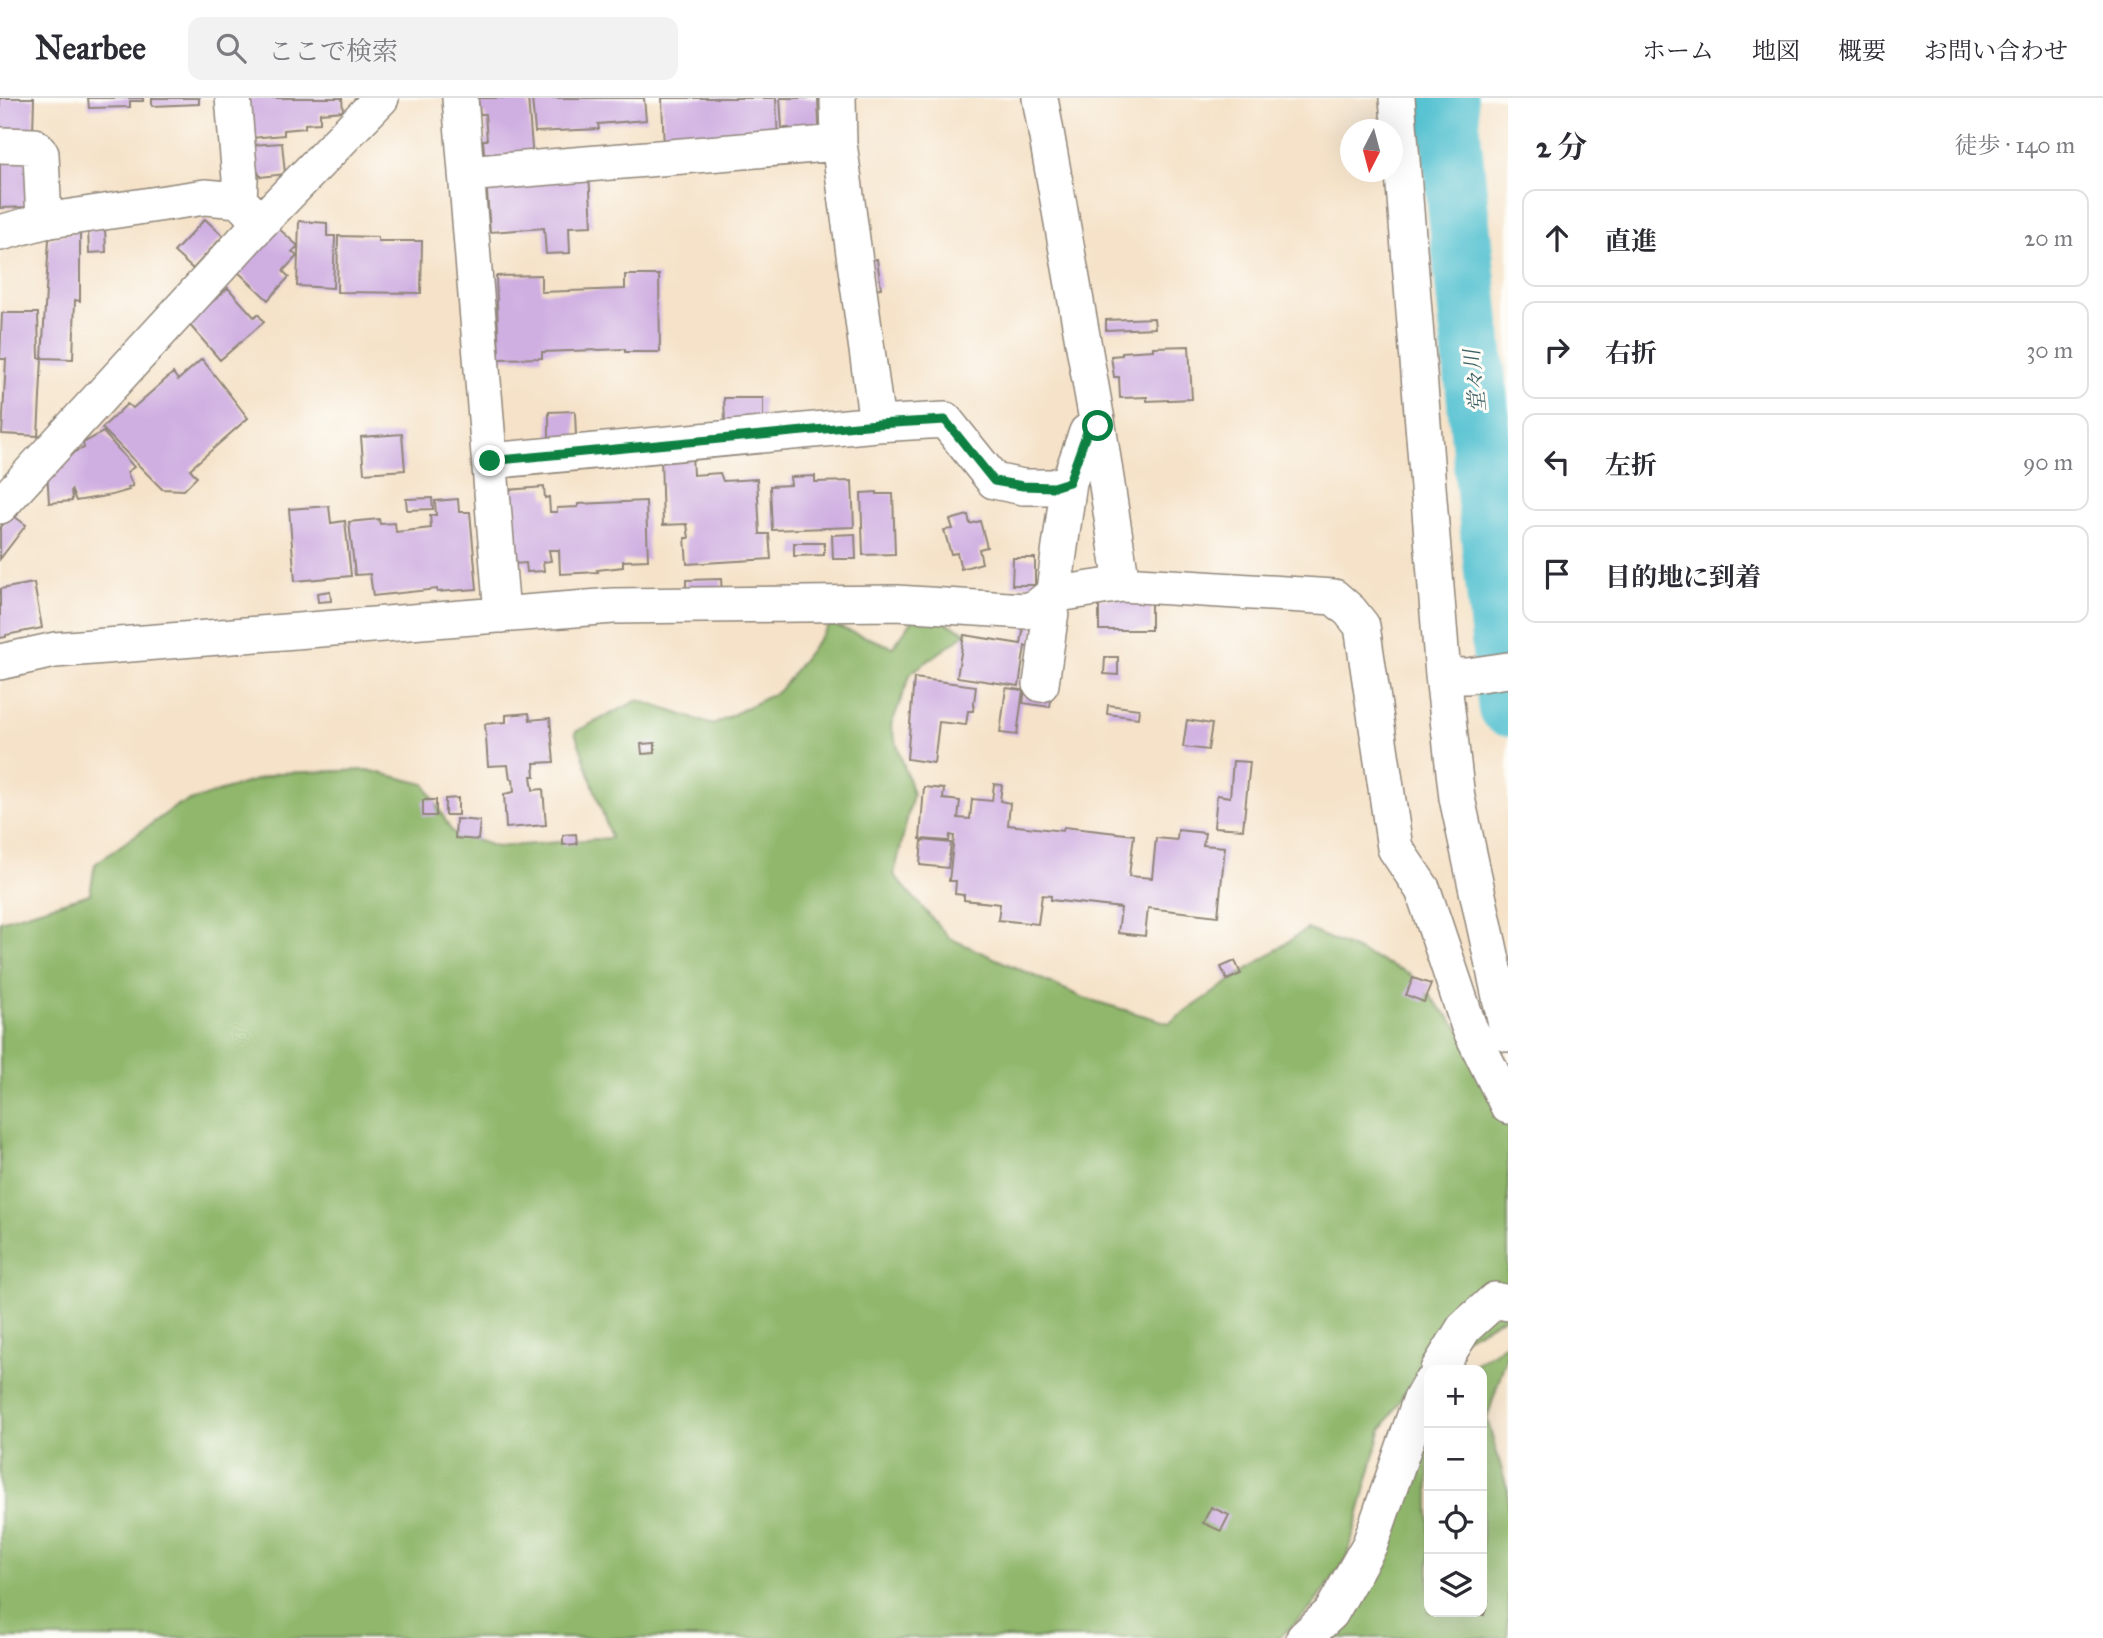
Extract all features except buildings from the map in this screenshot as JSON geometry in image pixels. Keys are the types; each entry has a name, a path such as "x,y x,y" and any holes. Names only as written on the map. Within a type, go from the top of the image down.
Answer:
{"street":[{"path":"233,98 240,179 250,211"},
{"path":"0,506 250,211 381,98"},
{"path":"460,98 502,615"},
{"path":"838,98 839,142 877,424"},
{"path":"1040,98 1098,426 1122,584"},
{"path":"1397,98 1455,676 1457,798 1508,1034"},
{"path":"466,174 839,142"},
{"path":"0,145 34,146 41,154 44,221"},
{"path":"0,233 44,221 205,197 250,211"},
{"path":"490,461 877,424 945,420 994,481 1053,487 1069,482"},
{"path":"1041,684 1069,482 1087,432 1098,426"},
{"path":"0,662 55,650 613,606 896,603 1026,611 1037,607 1052,595 1122,584 1334,597 1362,626 1395,848 1423,890 1469,1027 1508,1106"},
{"path":"1455,676 1508,670"},
{"path":"1441,1365 1464,1328 1495,1300 1508,1303"},
{"path":"1304,1638 1331,1613 1370,1544 1424,1394"}],"green space":[{"path":"920,610 967,633 911,673 891,726 913,794 894,875 949,938 1084,998 1169,1023 1307,929 1409,973 1496,1069 1508,1106 1508,1315 1426,1359 1381,1431 1347,1558 1311,1608 1279,1638 0,1638 0,921 90,894 95,864 178,805 277,773 368,770 425,784 452,832 496,847 611,838 575,732 638,700 713,725 779,691 830,624 893,647"},
{"path":"1508,1343 1508,1351 1487,1419 1487,1365 1473,1365"},
{"path":"1424,1410 1424,1617 1487,1617 1487,1419 1508,1491 1508,1638 1328,1638"}],"waterway":[{"name":"堂々川","path":"1447,98 1508,706"}],"route":[{"path":"490,461 877,424 945,420 994,481 1053,487 1069,482 1087,432 1098,426"}]}
